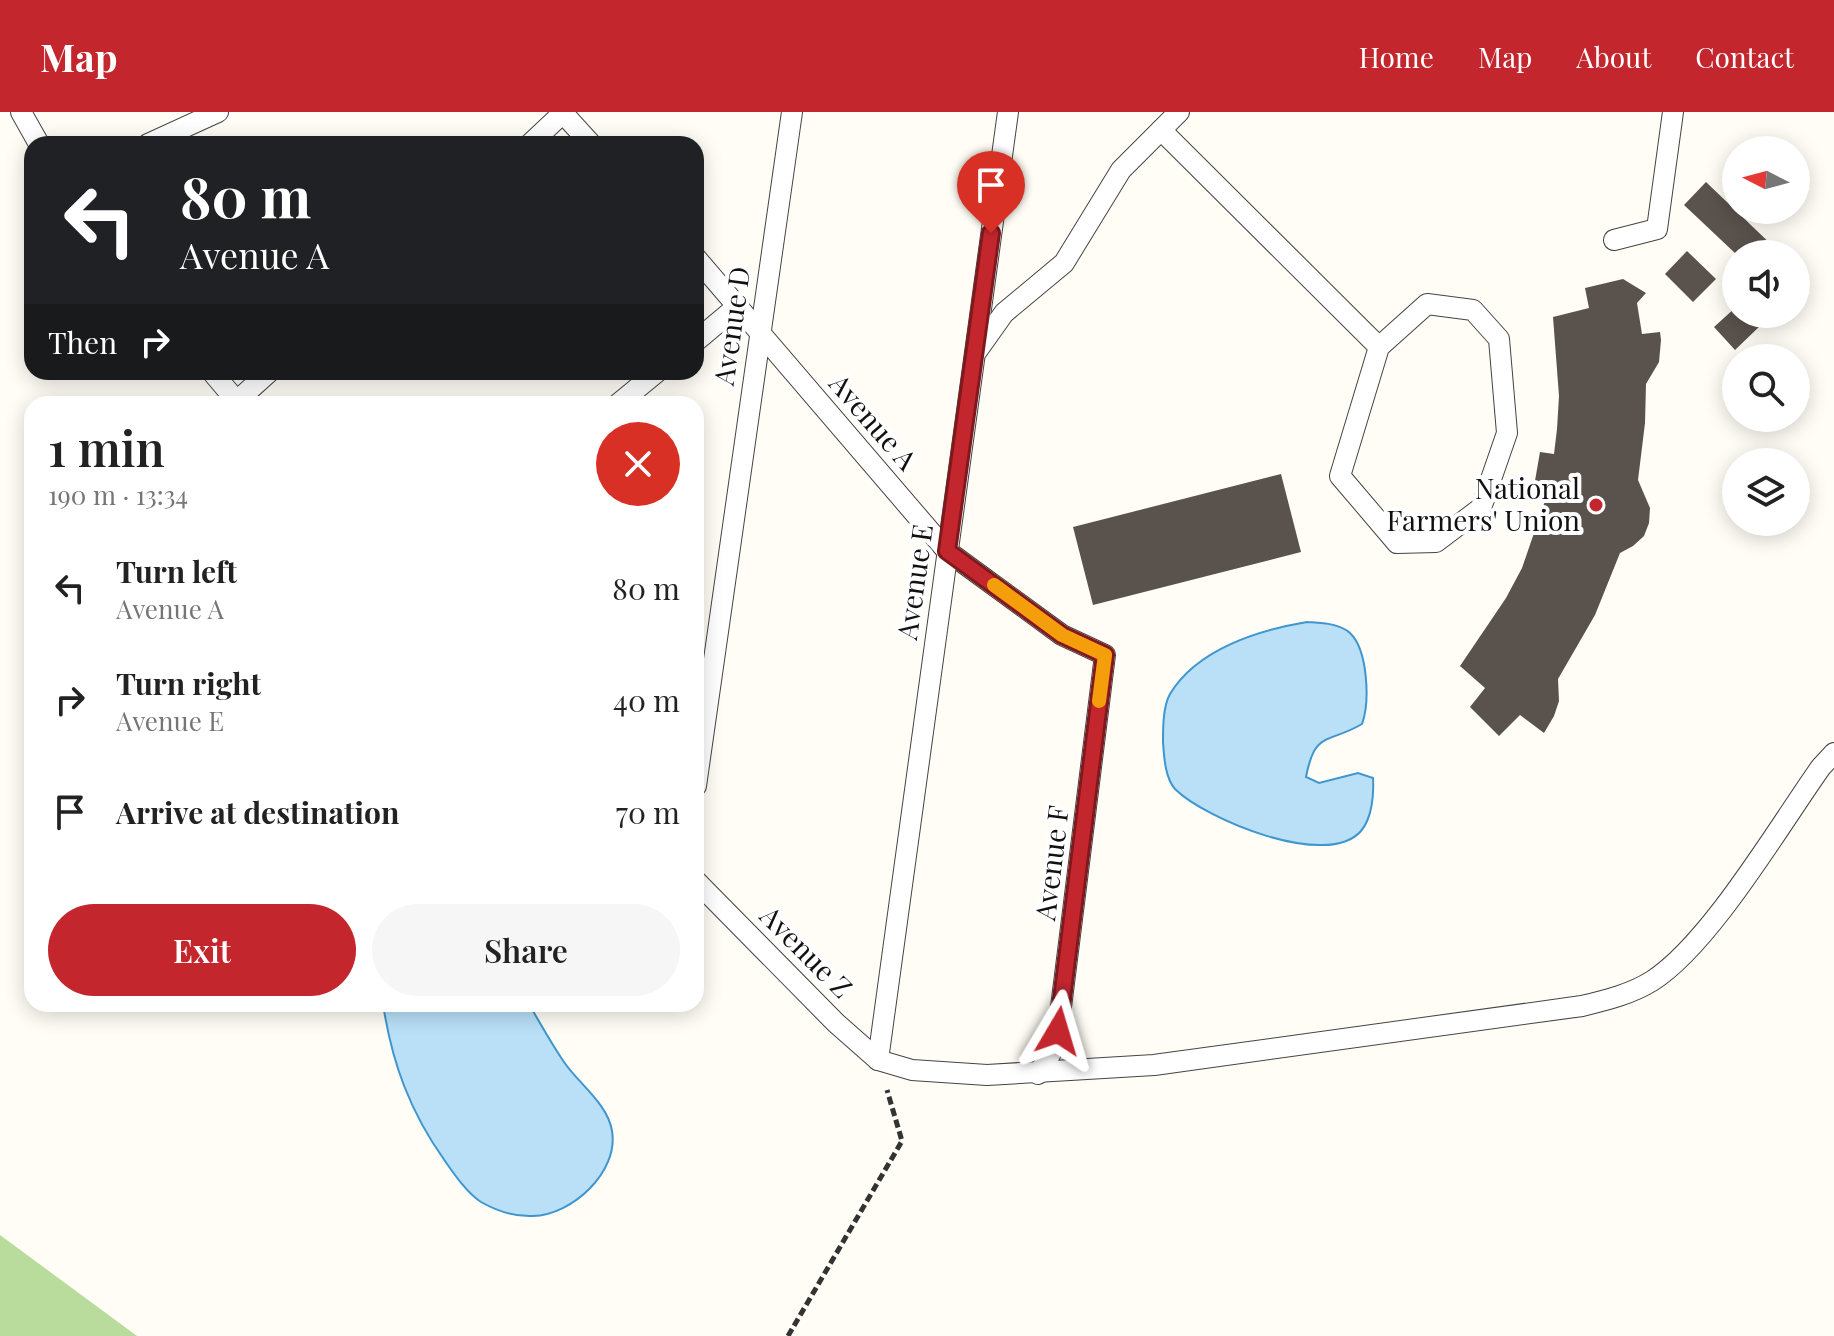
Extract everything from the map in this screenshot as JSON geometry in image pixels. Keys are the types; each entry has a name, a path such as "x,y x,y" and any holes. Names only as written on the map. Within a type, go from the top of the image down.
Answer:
{"lane":[{"path":"21,112 34,136"},
{"path":"166,136 218,112"},
{"name":"Avenue D","path":"704,729 792,112"},
{"name":"Avenue E","path":"878,1060 1008,112"},
{"path":"975,354 1004,313 1064,263 1121,170 1179,112"},
{"path":"1614,240 1657,229 1673,112"},
{"path":"539,136 563,113 584,136"},
{"path":"1161,130 1379,347"},
{"name":"Avenue A","path":"704,267 947,551 1062,635 1105,655"},
{"path":"1427,304 1473,310 1499,339 1507,433 1481,508 1436,542 1397,543 1340,476 1379,347 1427,304"},
{"path":"704,334 739,305"},
{"path":"219,380 233,396"},
{"path":"244,396 261,380"},
{"path":"628,396 647,380"},
{"name":"Avenue F","path":"1038,1074 1050,1055 1058,1031 1105,655"},
{"path":"878,1060 912,1070 987,1075 1170,1063 1582,1006 1620,997 1653,981 1683,957 1834,753"},
{"name":"Avenue Z","path":"704,889 836,1023 878,1060"}],"path":[{"path":"788,1336 902,1141 878,1060"}],"green space":[{"path":"0,1235 137,1336 0,1336"}],"water":[{"path":"1307,622 1335,625 1350,633 1361,651 1366,690 1362,724 1319,745 1306,777 1319,783 1358,773 1373,778 1372,806 1361,831 1344,842 1322,845 1266,836 1238,826 1190,801 1175,789 1169,779 1163,742 1164,717 1170,694 1196,665 1250,636"},
{"path":"385,1012 534,1012 564,1062 599,1103 609,1121 612,1146 600,1176 577,1199 548,1214 520,1216 487,1205 461,1183 433,1143 412,1105 392,1047"}],"building":[{"path":"1706,182 1722,197 1722,224 1750,224 1767,240 1722,241 1684,205"},
{"path":"1687,251 1716,279 1693,302 1665,274"},
{"name":"National Farmers' Union","path":"1623,279 1646,293 1637,303 1642,334 1660,332 1661,340 1659,362 1646,384 1638,480 1650,508 1649,523 1644,536 1620,553 1595,615 1558,679 1559,701 1544,733 1520,715 1499,736 1470,707 1485,688 1460,666 1506,598 1522,568 1545,501 1532,498 1540,452 1554,454 1557,429 1559,396 1553,317 1589,308 1585,288"},
{"path":"1722,320 1722,328 1758,328 1741,344 1730,344 1714,327"},
{"path":"1281,474 1301,552 1093,605 1073,527"}],"slow traffic":[{"path":"994,585 1062,635 1105,655 1099,701"}],"place":[{"name":"National Farmers' Union","path":"1596,505"}],"route":[{"path":"991,233 947,551 1062,635 1105,655 1058,1031"}]}
